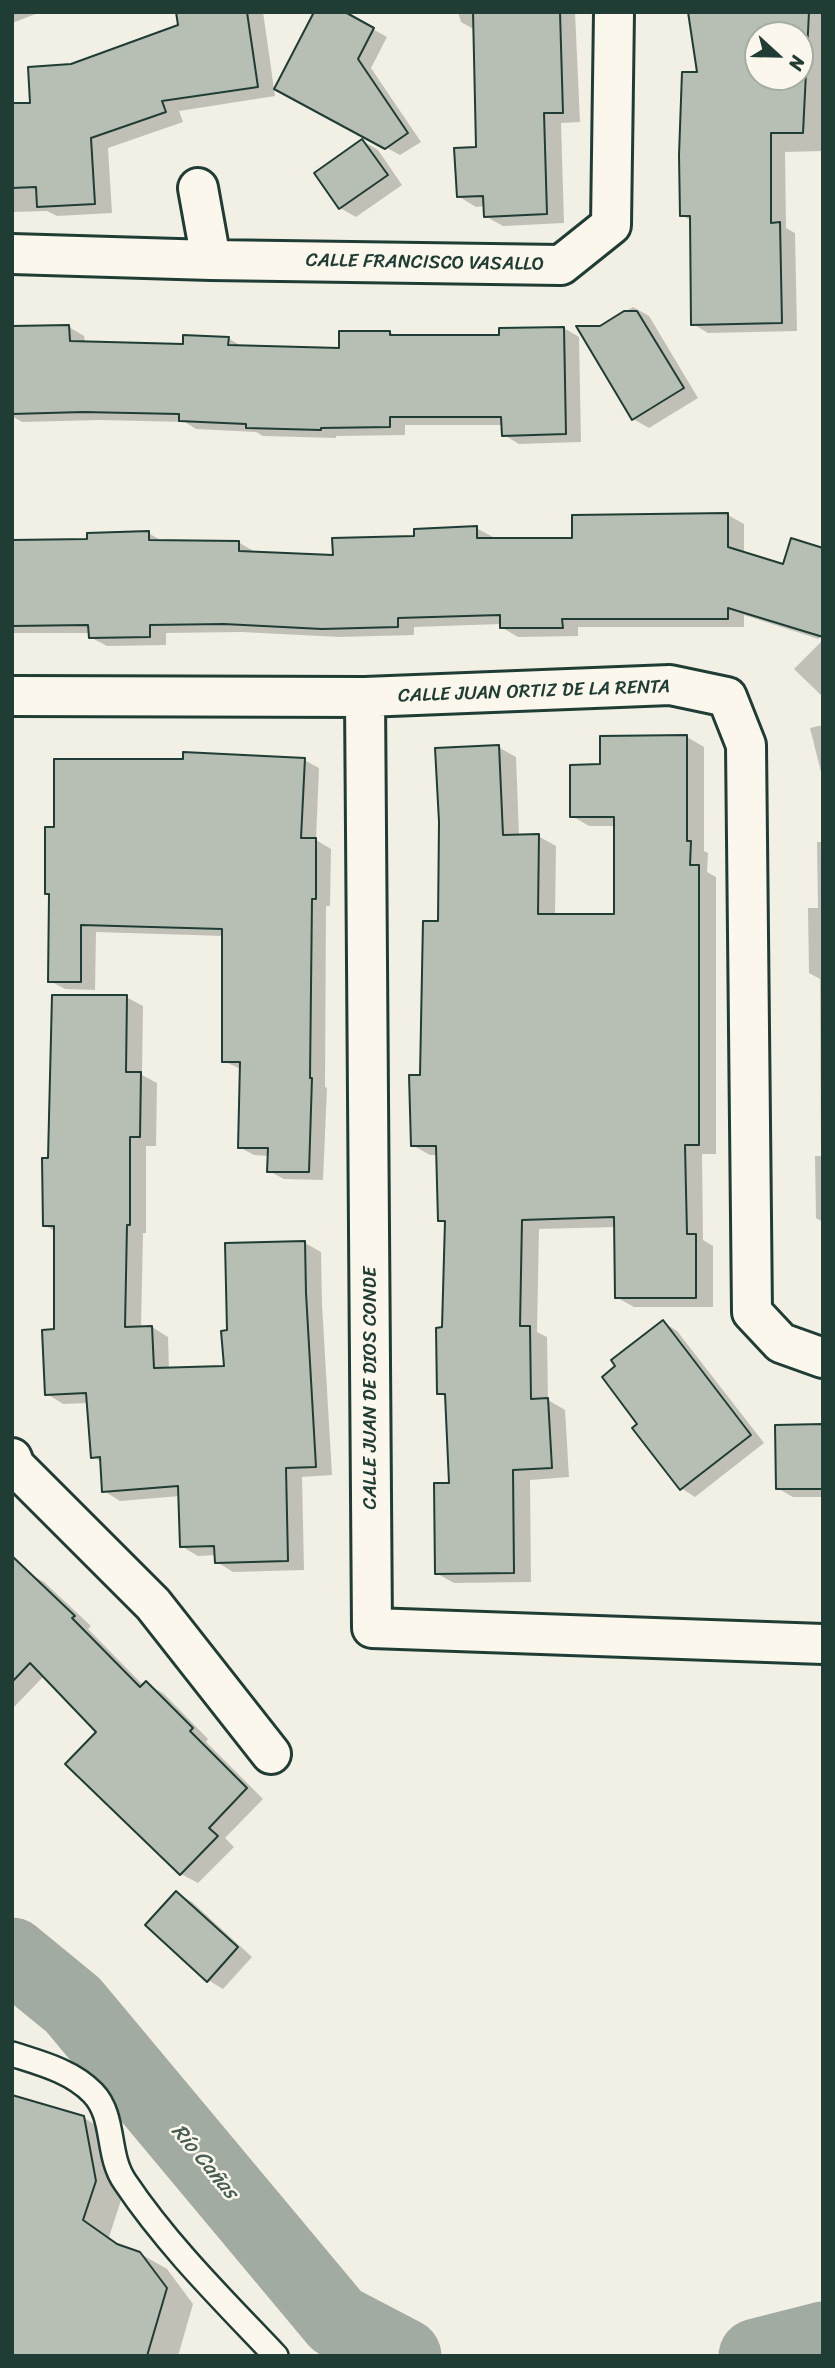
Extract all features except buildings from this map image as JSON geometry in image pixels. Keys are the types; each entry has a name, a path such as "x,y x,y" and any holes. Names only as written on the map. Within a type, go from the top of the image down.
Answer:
{"street":[{"name":"CALLE FRANCISCO VASALLO","path":"12,254 561,265 611,225 614,12"},
{"path":"198,188 211,260"},
{"name":"CALLE JUAN ORTIZ DE LA RENTA","path":"12,696 365,697 670,685 727,697 746,745 752,1312 781,1343 823,1358"},
{"name":"CALLE JUAN DE DIOS CONDE","path":"365,697 372,1628 823,1644"},
{"path":"12,1458 15,1466 153,1604 271,1754"}],"lane":[{"path":"12,2054 76,2078 95,2095 108,2119 113,2158 123,2180 189,2264 276,2356"}],"waterway":[{"name":"Río Cañas","path":"12,1955 73,2005 337,2321 404,2356"},
{"name":"Río Cañas","path":"756,2356 823,2339"}]}
